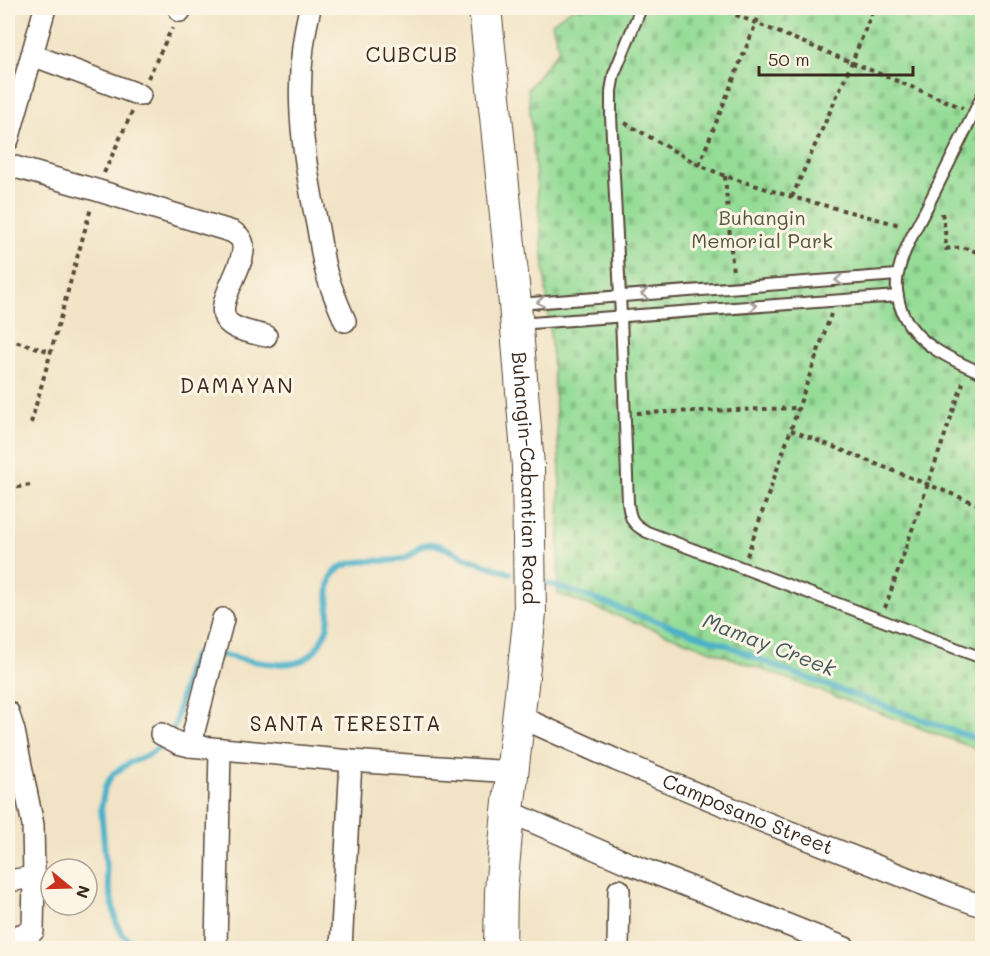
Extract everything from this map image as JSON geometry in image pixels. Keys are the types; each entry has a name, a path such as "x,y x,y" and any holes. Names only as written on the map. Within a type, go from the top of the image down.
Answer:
{"main road":[{"name":"Buhangin-Cabantian Road","path":"485,8 516,314 528,466 530,613 508,811 501,891 500,948"}],"street":[{"path":"8,140 45,8"},
{"path":"310,8 300,78 302,138 327,276 345,321"},
{"path":"32,55 140,95"},
{"path":"8,165 233,232 241,238 243,247 240,263 222,313 225,320 232,326 266,336"},
{"path":"223,620 214,653 176,741 220,749 512,772"},
{"path":"8,712 33,825 34,877 33,932 8,939"},
{"name":"Camposano Street","path":"518,716 751,816 982,906"},
{"path":"216,948 220,749"},
{"path":"341,948 351,761"},
{"path":"508,811 630,864 845,948"},
{"path":"8,881 34,877"},
{"path":"618,948 619,890"}],"lane":[{"path":"641,8 614,74 611,91 628,503 629,514 633,522 647,532 982,658"},
{"path":"982,96 905,252 897,275 898,296 903,313 912,328 927,343 945,355 982,373"},
{"path":"516,314 620,296 897,275"},
{"path":"800,283 801,303"},
{"path":"716,289 717,309"},
{"path":"516,314 621,316 898,296"}],"path":[{"path":"719,8 974,112"},
{"path":"699,165 762,8"},
{"path":"792,197 874,8"},
{"path":"611,116 699,165 725,176 792,197 916,229"},
{"path":"725,176 734,288"},
{"path":"934,193 943,216 946,249 958,247 971,249 982,255"},
{"path":"743,568 836,300"},
{"path":"8,339 51,352"},
{"path":"881,620 969,367"},
{"path":"625,413 798,408"},
{"path":"791,430 982,506"},
{"path":"8,489 30,485"}],"green space":[{"name":"Buhangin Memorial Park","path":"573,8 982,8 982,751 558,594 560,471 528,89 559,49 552,23"}],"waterway":[{"name":"Mamay Creek","path":"158,948 133,943 122,934 116,922 107,876 101,808 105,787 113,774 165,744 175,725 187,671 194,656 204,650 271,664 285,664 307,658 312,654 328,627 328,590 331,579 336,571 353,563 402,559 424,545 433,544 510,573"},
{"name":"Mamay Creek","path":"542,582 727,645 782,669 982,741"}],"district":[{"name":"CUBCUB","path":"412,55"},
{"name":"DAMAYAN","path":"237,386"},
{"name":"SANTA TERESITA","path":"346,724"}]}
